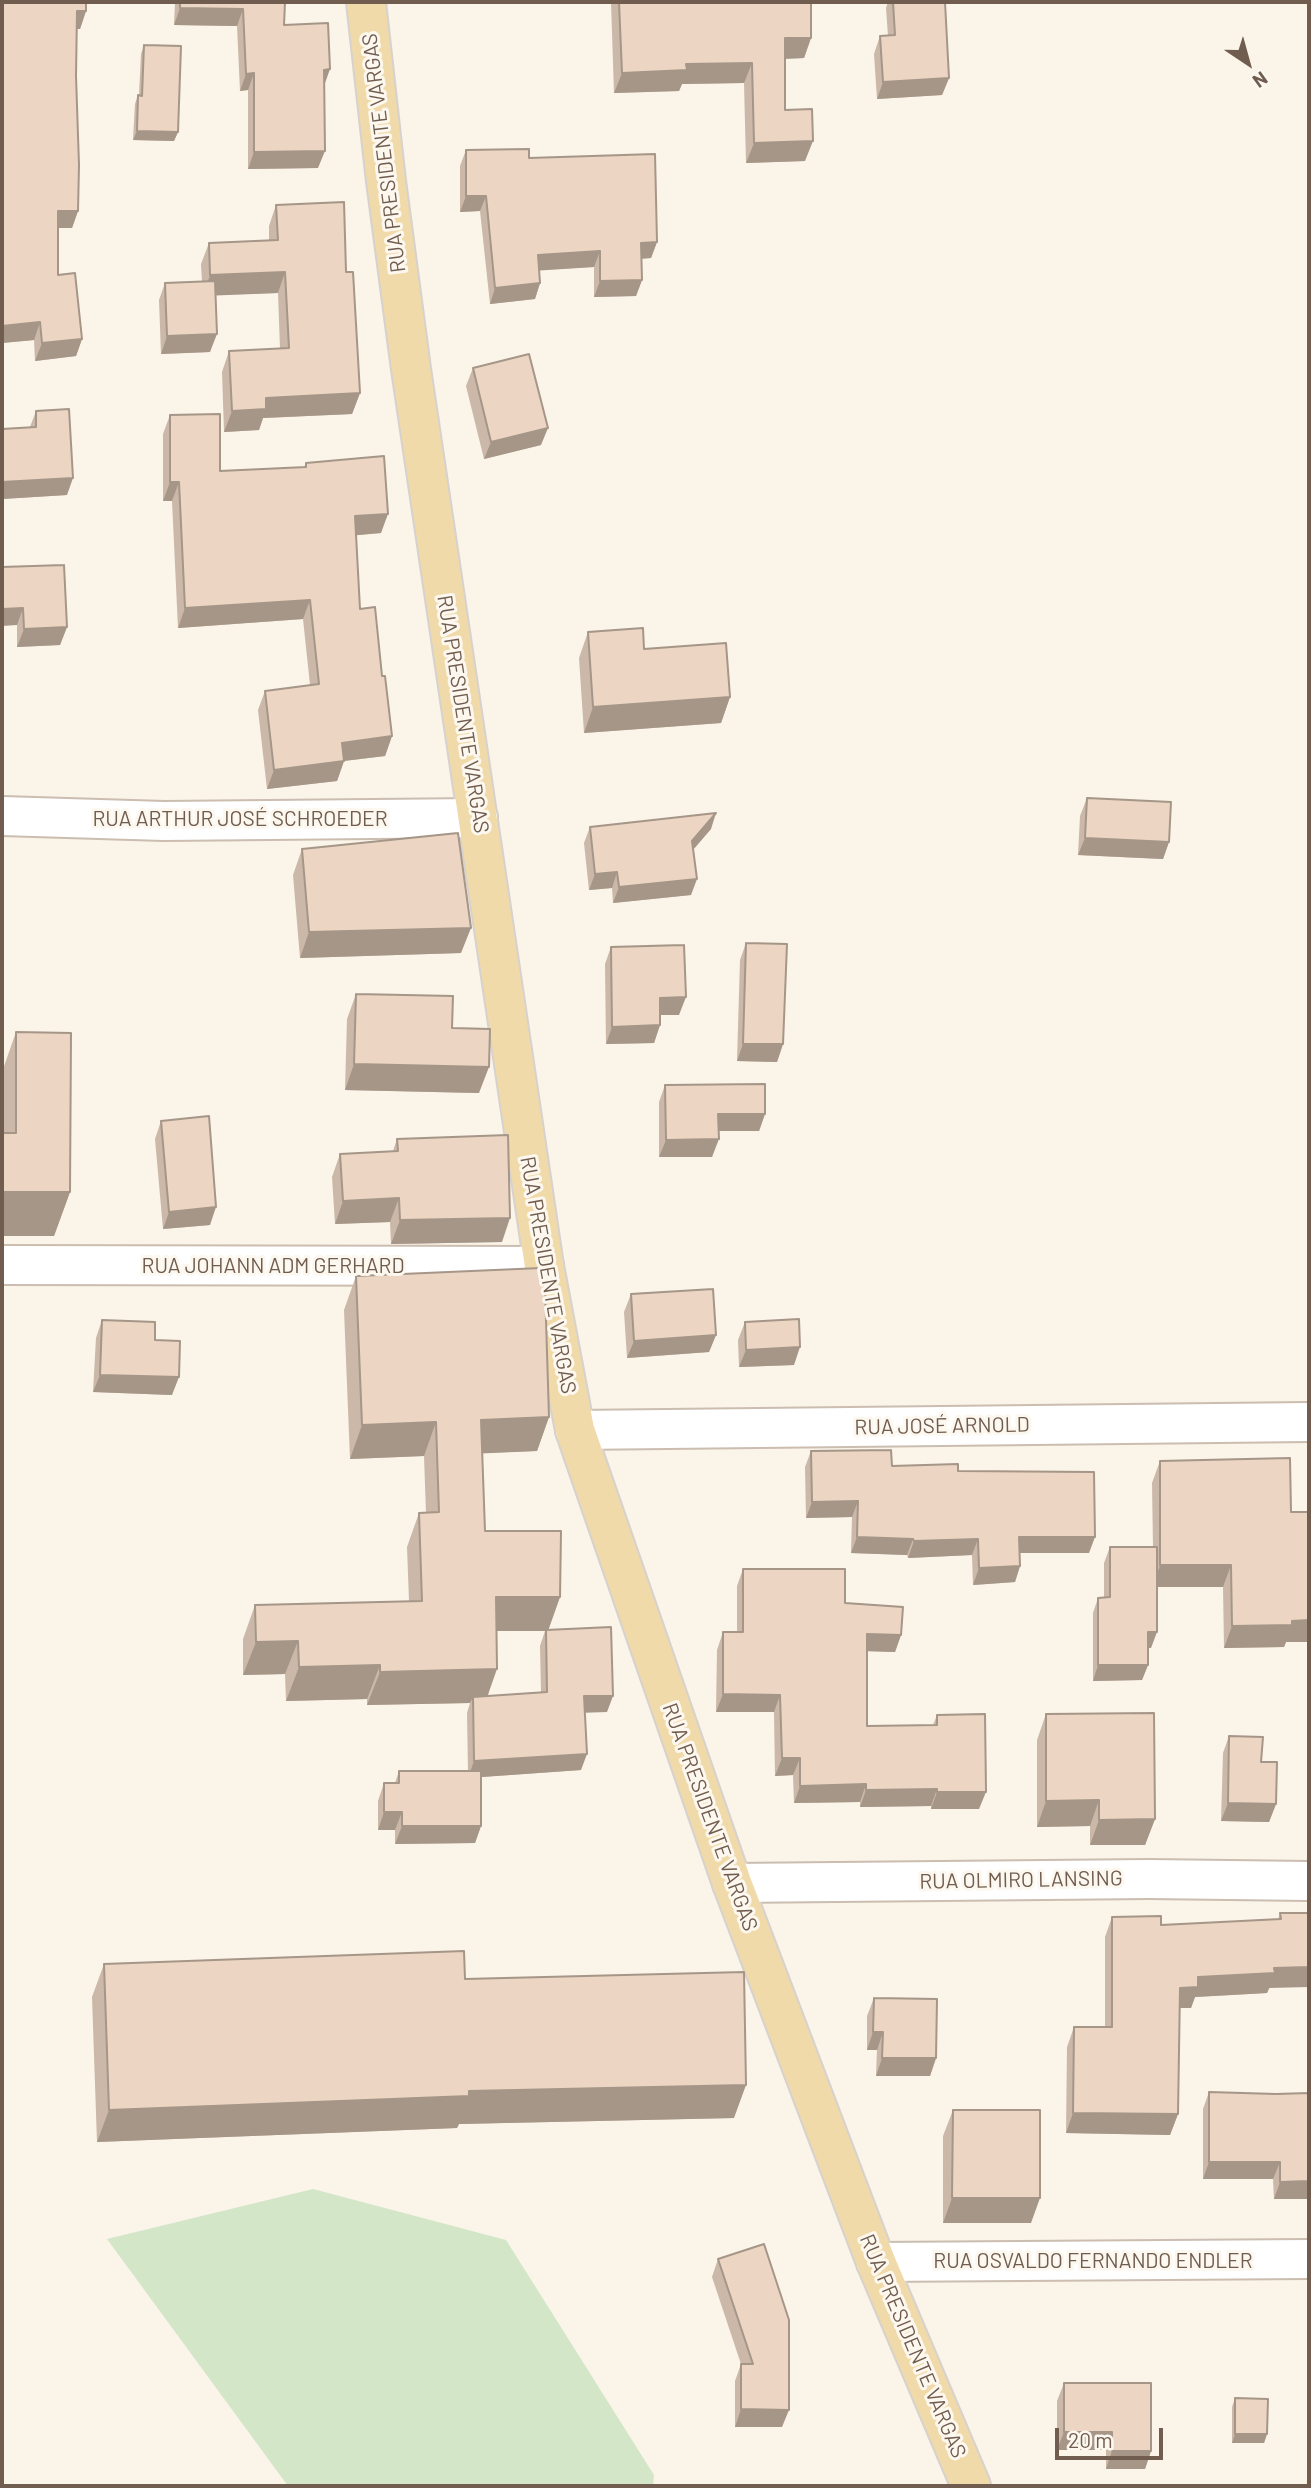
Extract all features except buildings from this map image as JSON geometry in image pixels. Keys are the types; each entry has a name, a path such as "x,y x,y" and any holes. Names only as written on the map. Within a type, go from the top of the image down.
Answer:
{"main road":[{"name":"RUA PRESIDENTE VARGAS","path":"366,2 411,369 544,1266 575,1430 732,1883 876,2262 971,2486"}],"street":[{"name":"RUA ARTHUR JOSÉ SCHROEDER","path":"2,816 164,821 478,818"},
{"name":"RUA JOHANN ADM GERHARD","path":"2,1265 544,1266"},
{"name":"RUA JOSÉ ARNOLD","path":"575,1430 1309,1422"},
{"name":"RUA OLMIRO LANSING","path":"732,1883 1149,1879 1309,1881"},
{"name":"RUA OSVALDO FERNANDO ENDLER","path":"876,2262 1309,2259"}],"green space":[{"path":"313,2189 506,2240 654,2475 653,2486 288,2486 107,2239"}]}
